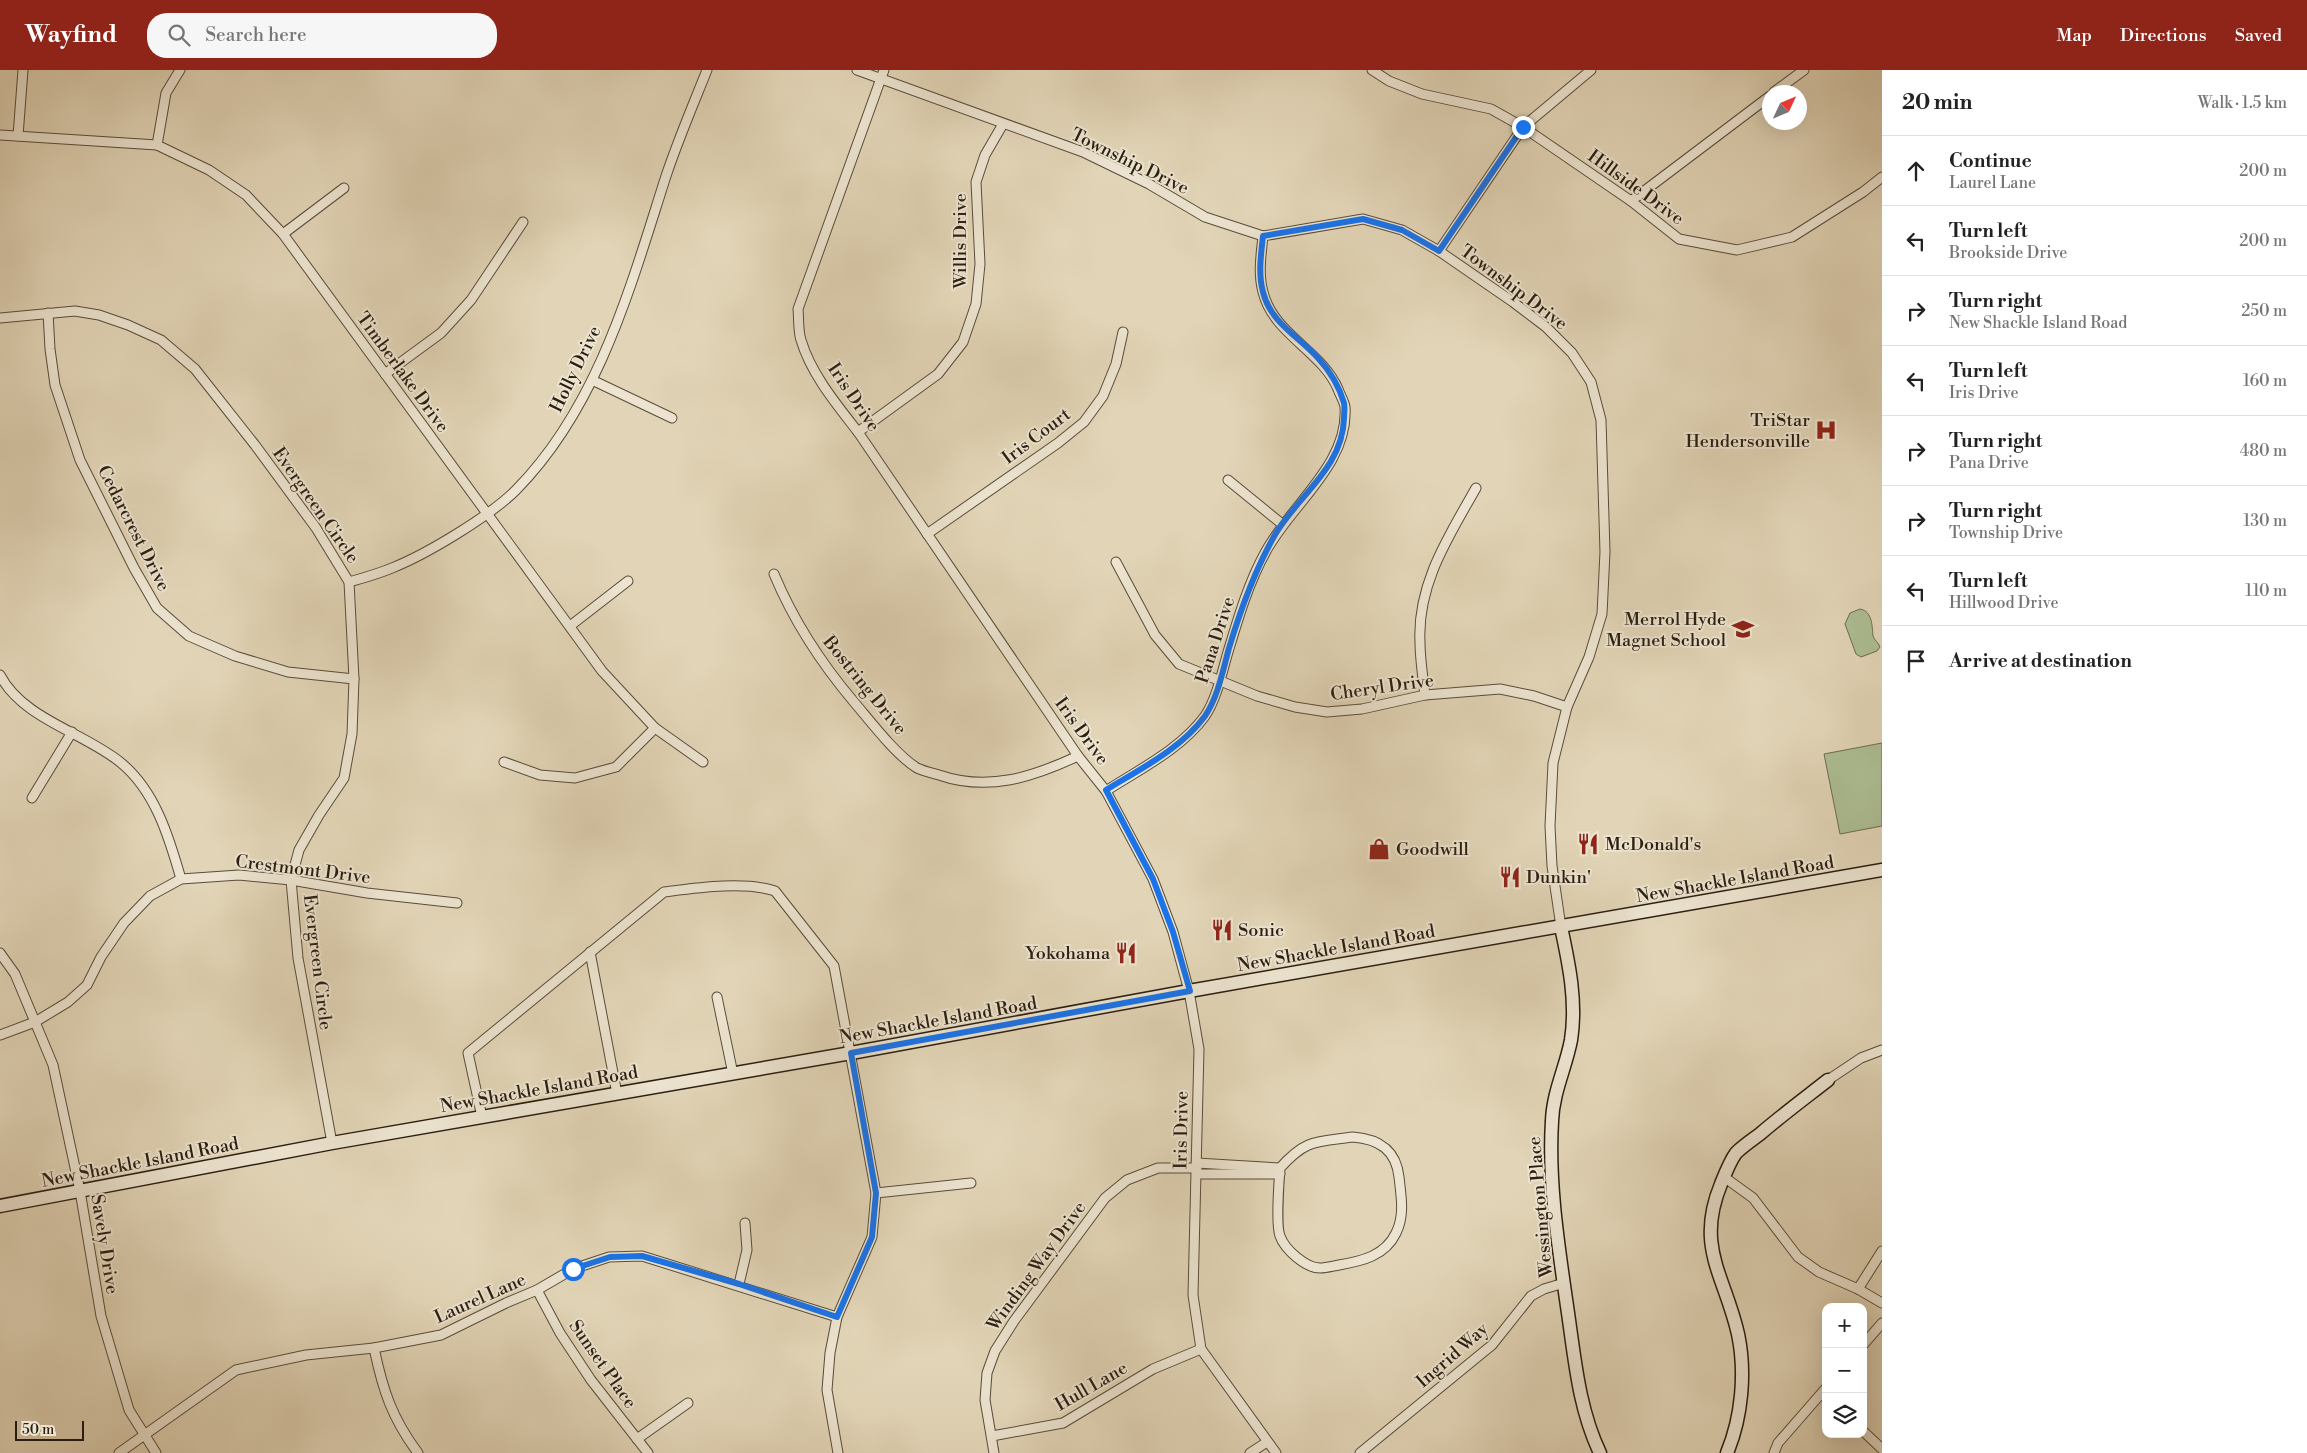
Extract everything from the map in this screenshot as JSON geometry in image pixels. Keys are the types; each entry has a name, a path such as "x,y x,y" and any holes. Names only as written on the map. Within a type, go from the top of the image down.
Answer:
{"main road":[{"name":"New Shackle Island Road","path":"0,1206 332,1143 733,1074 1190,991 1882,870"},
{"name":"Wessington Place","path":"1561,927 1570,969 1574,1012 1571,1041 1555,1094 1550,1155 1564,1284 1580,1396 1591,1434 1600,1453"},
{"path":"1727,1453 1738,1417 1742,1382 1738,1334 1717,1272 1711,1242 1711,1221 1716,1197 1736,1154 1828,1080"}],"street":[{"path":"18,136 23,70"},
{"path":"158,145 166,93 180,70"},
{"name":"Holly Drive","path":"349,582 393,568 430,549 487,514 516,490 566,426 592,380 643,249 667,174 707,70"},
{"name":"Township Drive","path":"857,70 882,74 1003,124 1083,152 1148,184 1205,217 1263,236 1363,219 1402,230 1439,251 1546,327 1572,353 1591,382 1601,420 1606,552 1602,614 1588,657 1567,707 1553,759 1550,826 1552,866 1561,927"},
{"name":"Hillside Drive","path":"1372,70 1389,81 1422,94 1491,109 1523,127 1631,201 1679,239 1736,250 1792,237 1863,192 1882,176"},
{"path":"1439,251 1523,127 1590,70"},
{"path":"1784,85 1804,70"},
{"name":"Iris Drive","path":"882,74 798,309 801,340 818,377 858,432 1078,756 1106,790 1153,879 1173,932 1190,991 1199,1049 1193,1295 1201,1349 1276,1453"},
{"path":"1631,201 1762,102"},
{"name":"Willis Drive","path":"858,432 938,374 963,342 976,304 980,264 976,182 985,155 1003,124"},
{"name":"Timberlake Drive","path":"0,136 158,145 209,170 246,195 282,234 602,671 655,728 703,762"},
{"path":"282,234 344,188"},
{"path":"385,374 441,333 471,300 523,222"},
{"name":"Pana Drive","path":"1106,790 1180,743 1205,715 1219,682 1250,586 1264,553 1282,524 1319,480 1336,452 1344,430 1345,405 1333,377 1317,357 1276,318 1263,293 1260,264 1263,236"},
{"name":"Evergreen Circle","path":"0,318 75,311 99,315 128,325 161,340 195,369 316,528 349,582 354,679 352,734 344,778 319,814 299,850 291,880 298,958 332,1143"},
{"name":"Cedarcrest Drive","path":"48,313 54,385 80,460 134,568 157,608 189,636 235,656 288,672 354,679"},
{"name":"Iris Court","path":"927,534 1058,443 1084,422 1103,396 1116,364 1123,332"},
{"path":"592,380 672,418"},
{"path":"1228,480 1282,524"},
{"path":"1425,695 1420,641 1421,612 1427,584 1440,552 1476,488"},
{"name":"Cheryl Drive","path":"1116,562 1155,635 1179,664 1219,682 1258,696 1296,707 1327,712 1362,709 1425,695 1500,689 1534,696 1567,707"},
{"name":"Bostring Drive","path":"774,574 788,608 815,652 883,737 918,768 954,781 1005,782 1044,772 1078,756"},
{"path":"570,626 628,581"},
{"path":"0,675 4,683 25,703 48,720 72,732 120,762 142,783 165,829 181,879"},
{"path":"504,762 540,775 575,778 616,767 655,728"},
{"path":"32,798 72,732"},
{"name":"Crestmont Drive","path":"0,1035 35,1022 68,1002 87,985 101,957 124,923 150,896 181,879 239,875 291,880 367,893 457,903"},
{"path":"482,1117 468,1052 664,892 696,888 762,887 775,891 834,966 876,1193 872,1237 837,1317 830,1353 827,1390 838,1453"},
{"path":"590,952 616,1094"},
{"name":"Savely Drive","path":"0,953 15,974 52,1065 80,1191 101,1316 129,1410 156,1453"},
{"path":"717,997 733,1074"},
{"path":"1828,1080 1861,1058 1882,1050"},
{"path":"1353,1137 1368,1138 1376,1142 1393,1156 1398,1167 1402,1214 1396,1234 1380,1253 1360,1262 1319,1268 1304,1262 1285,1246 1280,1235 1280,1171 1299,1149 1312,1144 1353,1137"},
{"name":"Winding Way Drive","path":"994,1453 985,1400 987,1374 995,1351 1014,1321 1105,1198 1127,1180 1158,1168 1280,1171"},
{"path":"1724,1177 1753,1198 1798,1257 1819,1272 1858,1289 1882,1303"},
{"path":"876,1193 971,1182"},
{"path":"739,1284 747,1250 745,1223"},
{"path":"1858,1289 1882,1251"},
{"name":"Laurel Lane","path":"119,1453 236,1370 306,1355 374,1348 441,1335 537,1290 573,1269 610,1257 642,1256 739,1284 837,1317"},
{"name":"Ingrid Way","path":"1360,1453 1492,1344 1531,1296 1544,1289 1564,1284"},
{"name":"Sunset Place","path":"537,1290 560,1332 591,1380 648,1453"},
{"path":"1867,1340 1882,1323"},
{"path":"374,1348 383,1391 401,1430 418,1453"},
{"name":"Hull Lane","path":"992,1436 1062,1423 1152,1369 1201,1349"},
{"path":"1774,1453 1778,1442 1823,1393"},
{"path":"637,1439 688,1403"},
{"path":"1867,1435 1882,1448"},
{"path":"1250,1453 1267,1442"}],"green space":[{"path":"1860,609 1870,616 1873,636 1880,647 1877,651 1861,657 1856,654 1845,624 1850,613"},
{"path":"1882,743 1882,826 1840,834 1824,754"}],"place":[{"name":"TriStar Hendersonville","path":"1826,430"},
{"name":"Merrol Hyde Magnet School","path":"1743,629"},
{"name":"McDonald's","path":"1588,844"},
{"name":"Goodwill","path":"1379,849"},
{"name":"Dunkin'","path":"1510,877"},
{"name":"Sonic","path":"1222,930"},
{"name":"Yokohama","path":"1126,953"}],"route":[{"path":"573,1269 610,1257 642,1256 739,1284 837,1317 872,1237 876,1193 851,1053 1190,991 1173,932 1153,879 1132,836 1106,790 1180,743 1205,715 1219,682 1250,586 1264,553 1282,524 1319,480 1336,452 1344,430 1345,405 1333,377 1317,357 1276,318 1263,293 1260,264 1263,236 1363,219 1402,230 1439,251 1523,127"}]}
